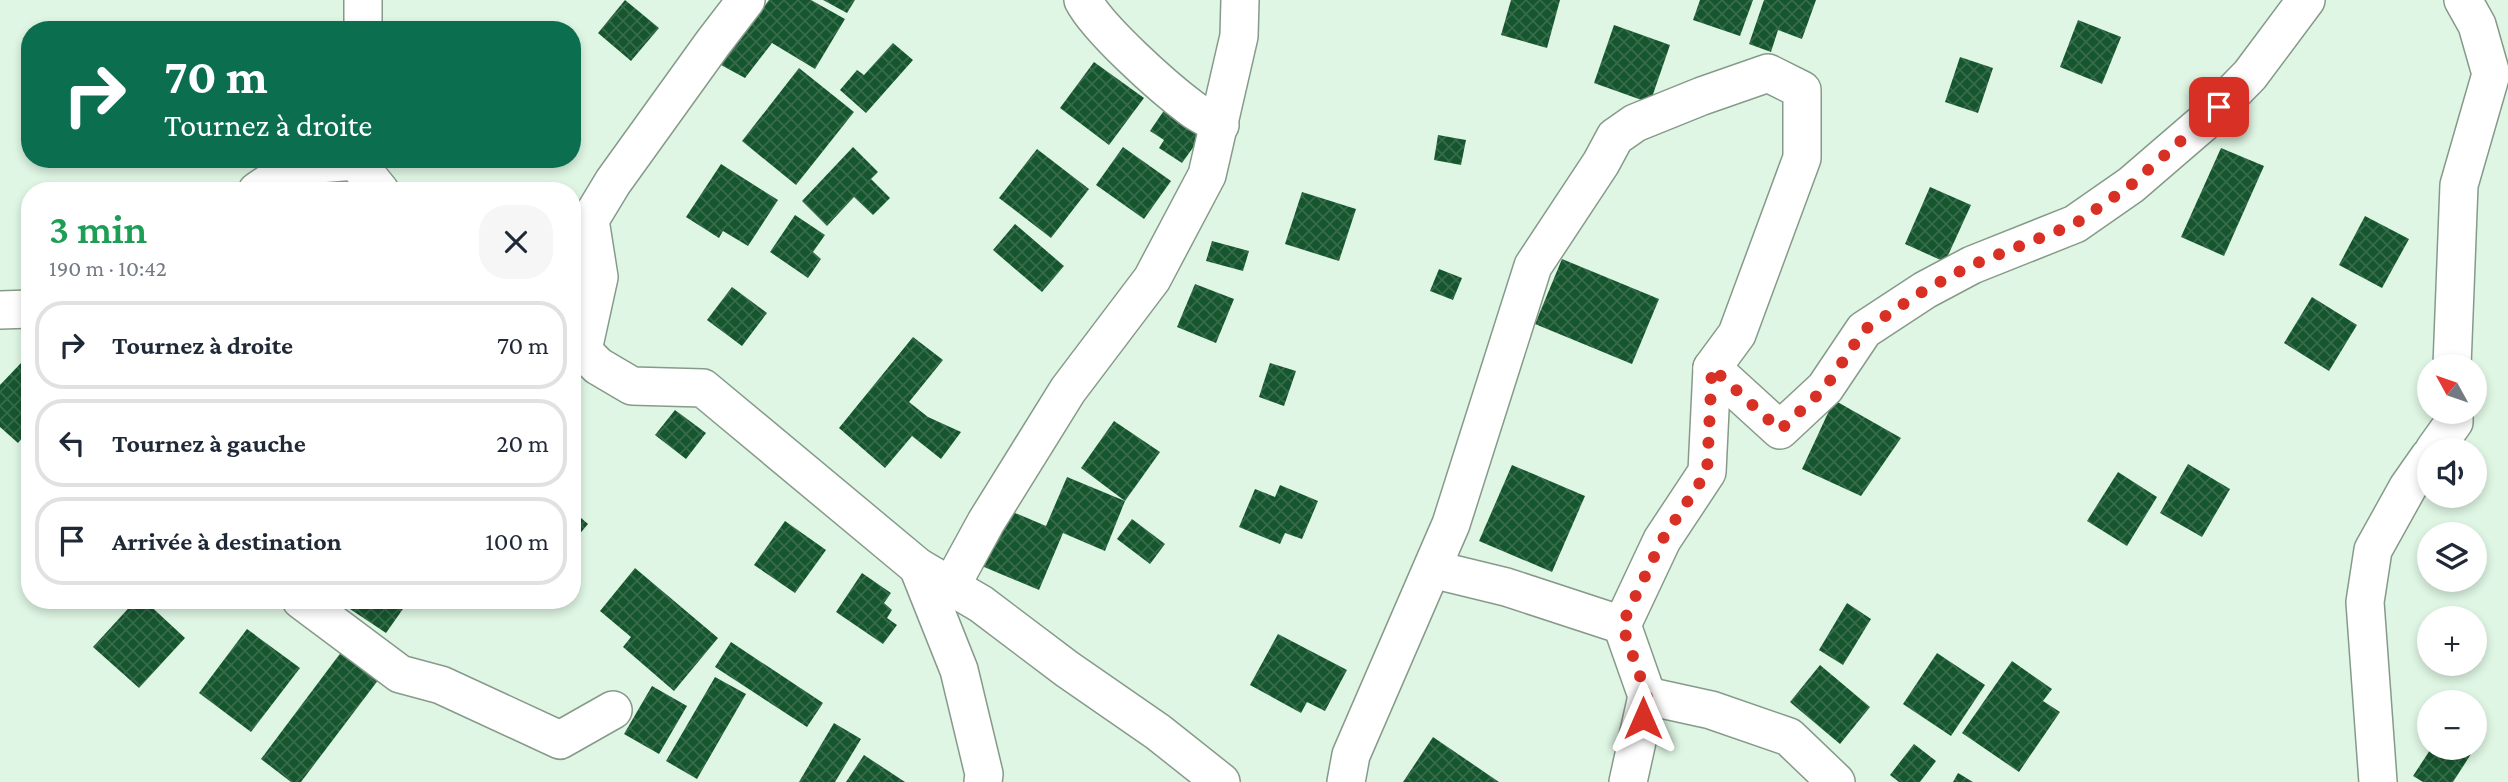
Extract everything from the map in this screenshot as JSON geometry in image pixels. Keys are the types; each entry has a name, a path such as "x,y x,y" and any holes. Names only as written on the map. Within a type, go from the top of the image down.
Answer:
{"street":[{"path":"363,0 363,21"},
{"path":"581,335 599,277 590,220 613,182 746,0"},
{"path":"1083,0 1088,9 1129,53 1192,109 1220,125"},
{"path":"951,586 986,522 1068,390 1152,279 1208,175 1239,36 1240,0"},
{"path":"1712,368 1780,430 1825,388 1864,330 1925,290 1972,265 2075,224 2131,185 2203,123 2250,75 2306,0"},
{"path":"2452,354 2459,185 2491,74 2477,25 2463,0"},
{"path":"1346,782 1351,755 1451,524 1533,267 1615,137 1635,123 1768,73 1802,90 1802,158 1737,334 1712,368 1707,472 1662,540 1622,625 1647,696 1628,782"},
{"path":"270,182 291,168"},
{"path":"361,168 372,182"},
{"path":"0,310 21,309"},
{"path":"581,348 598,366 632,386 704,388 918,567 981,604 1067,669 1158,732 1221,782"},
{"path":"2378,782 2365,602 2373,550 2417,474"},
{"path":"918,567 959,670 984,774 983,782"},
{"path":"1432,569 1506,587 1622,625"},
{"path":"313,609 400,674 441,685 560,740 612,710"},
{"path":"1647,696 1711,710 1789,737 1836,782"}],"building":[{"path":"625,0 659,28 631,61 598,33"},
{"path":"769,0 811,0 845,19 815,69 772,43 745,78 721,65"},
{"path":"823,0 855,0 847,13"},
{"path":"1511,0 1560,0 1547,48 1501,35"},
{"path":"1700,0 1753,0 1740,36 1693,20"},
{"path":"1764,0 1816,0 1802,39 1778,30 1771,52 1749,44"},
{"path":"2078,20 2121,37 2102,84 2060,67"},
{"path":"1614,25 1670,45 1650,103 1594,83"},
{"path":"893,43 913,60 866,113 840,90 857,70 864,75"},
{"path":"1960,57 1993,68 1978,113 1945,102"},
{"path":"1094,62 1144,98 1109,145 1060,108"},
{"path":"799,68 854,112 796,185 742,141"},
{"path":"1167,106 1205,131 1182,163 1159,148 1164,140 1150,131"},
{"path":"1438,135 1466,140 1461,165 1434,160"},
{"path":"853,147 878,172 871,179 890,198 873,215 854,197 827,226 802,201"},
{"path":"1123,147 1171,181 1144,219 1096,185"},
{"path":"2221,148 2264,166 2224,256 2181,237"},
{"path":"1037,149 1089,189 1051,238 999,198"},
{"path":"721,164 778,200 748,246 723,231 719,238 686,217"},
{"path":"1930,187 1971,205 1945,262 1905,244"},
{"path":"1302,192 1356,209 1339,261 1285,244"},
{"path":"795,215 825,235 813,252 821,259 808,278 770,252"},
{"path":"2365,216 2409,239 2382,288 2339,265"},
{"path":"1015,224 1064,266 1042,292 993,250"},
{"path":"1212,241 1249,251 1243,271 1206,261"},
{"path":"1562,259 1659,299 1632,364 1535,324"},
{"path":"1439,269 1462,278 1453,300 1430,291"},
{"path":"1195,284 1234,299 1216,343 1177,327"},
{"path":"732,287 767,313 742,346 707,320"},
{"path":"2312,297 2357,325 2329,371 2284,343"},
{"path":"913,337 943,360 909,402 928,417 961,432 941,459 912,436 885,468 839,428"},
{"path":"21,363 21,440 18,443 0,427 0,385"},
{"path":"1270,363 1296,371 1284,406 1259,397"},
{"path":"1834,400 1901,438 1861,496 1802,469"},
{"path":"675,410 706,433 686,459 655,435"},
{"path":"1114,421 1160,452 1125,501 1081,468"},
{"path":"2188,464 2230,489 2202,537 2160,513"},
{"path":"1512,465 1585,496 1552,572 1479,541"},
{"path":"2118,472 2157,497 2127,546 2087,521"},
{"path":"1067,477 1125,501 1105,551 1063,533 1039,590 977,564 1001,507 1046,526"},
{"path":"1280,485 1318,501 1302,539 1285,533 1280,544 1239,527 1255,489 1275,497"},
{"path":"581,518 588,524 581,532"},
{"path":"1132,519 1165,544 1150,564 1117,539"},
{"path":"785,521 826,550 795,593 754,565"},
{"path":"635,568 718,638 674,691 623,647 631,637 600,611"},
{"path":"862,573 891,593 884,603 892,610 887,618 897,625 883,644 836,612"},
{"path":"1847,603 1871,619 1843,665 1819,650"},
{"path":"128,609 154,609 185,638 139,688 93,647"},
{"path":"350,609 403,609 386,633"},
{"path":"247,629 300,668 251,732 199,693"},
{"path":"1278,634 1347,670 1325,711 1307,702 1301,713 1250,685"},
{"path":"731,642 823,703 807,727 715,667"},
{"path":"342,651 379,679 301,782 291,782 261,759"},
{"path":"1937,653 1985,685 1951,736 1903,704"},
{"path":"2012,661 2052,689 2043,701 2060,712 2019,772 1962,733"},
{"path":"1820,665 1870,707 1840,744 1790,702"},
{"path":"715,677 746,694 697,779 666,761"},
{"path":"652,686 687,706 659,754 624,734"},
{"path":"834,723 861,739 835,782 799,782"},
{"path":"1433,737 1499,782 1403,782"},
{"path":"1914,744 1936,761 1920,782 1899,782 1890,775"},
{"path":"864,755 905,782 846,782"},
{"path":"2423,760 2467,760 2453,782 2423,782 2413,776"},
{"path":"1958,773 1973,782 1953,782"}],"route":[{"path":"1643,718 1647,696 1622,625 1662,540 1707,472 1712,368 1780,430 1825,388 1864,330 1925,290 1972,265 2075,224 2131,185 2219,107"}]}
